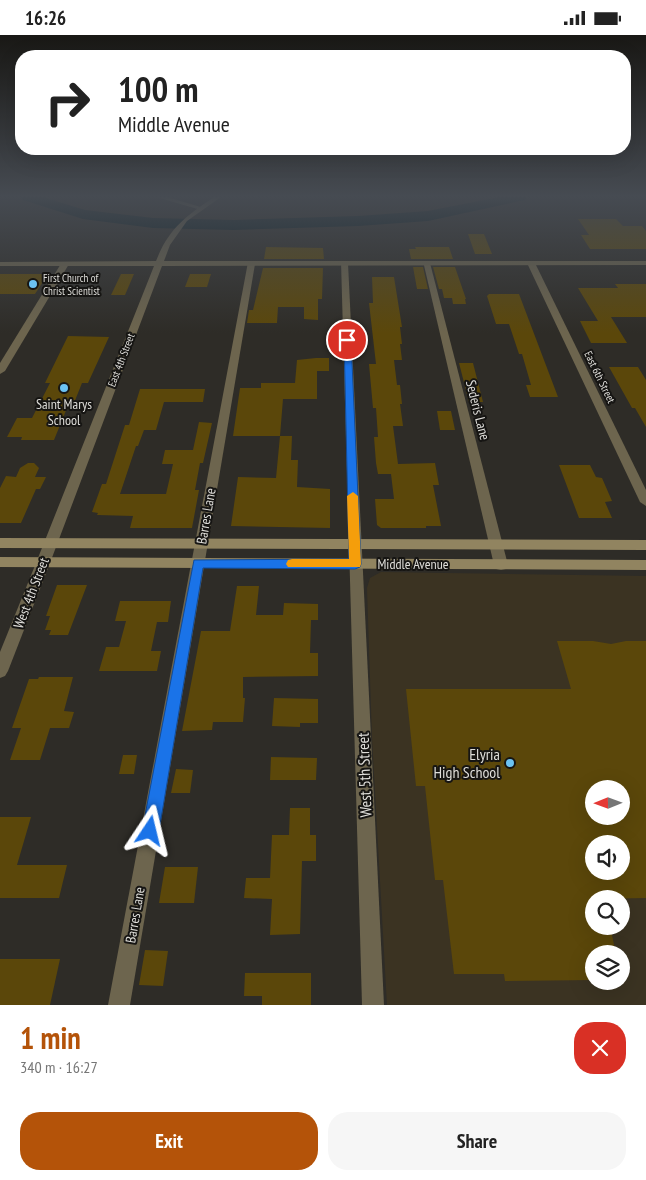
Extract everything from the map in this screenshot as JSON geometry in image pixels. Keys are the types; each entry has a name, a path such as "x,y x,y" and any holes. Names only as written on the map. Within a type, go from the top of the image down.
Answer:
{"main road":[{"name":"Middle Avenue","path":"0,543 646,545"},
{"name":"Middle Avenue","path":"0,562 646,565"}],"street":[{"path":"126,264 153,258 167,242"},
{"path":"0,264 126,264 153,258 251,263 646,263"},
{"name":"East 4th Street","path":"50,543 153,258"},
{"name":"Barres Lane","path":"119,1005 251,263"},
{"name":"West 5th Street","path":"344,263 373,1005"},
{"name":"Sederis Lane","path":"426,263 501,565"},
{"name":"East 6th Street","path":"531,263 646,502"},
{"path":"0,371 65,264"},
{"name":"West 4th Street","path":"0,671 50,543"}],"shaded area":[{"name":"Elyria High School","path":"381,572 646,576 646,1005 387,1005 372,738 367,588 370,578"}],"building":[{"path":"471,242 487,242 492,254 475,254"},
{"path":"586,242 646,242 646,249 590,249"},
{"path":"266,247 323,248 324,259 264,259"},
{"path":"415,247 449,247 453,259 411,259 409,249 416,249"},
{"path":"413,267 423,267 428,289 417,289"},
{"path":"433,267 455,267 466,304 453,304 452,298 444,298 442,289 439,289"},
{"path":"263,268 323,268 322,299 318,299 318,320 304,319 304,307 278,307 277,323 247,323 249,310 253,310"},
{"path":"0,274 48,274 35,294 0,294"},
{"path":"121,274 134,274 125,295 111,295"},
{"path":"190,274 211,274 207,287 185,287"},
{"path":"372,277 394,277 402,327 400,327 402,344 400,344 402,360 394,360 397,385 400,385 403,426 393,426 398,464 435,463 439,485 433,485 441,526 381,528 377,525 375,499 394,499 391,474 378,474 376,463 374,437 378,437 376,408 373,408 369,364 376,364 369,303 373,303"},
{"path":"615,284 646,284 646,317 611,317 627,343 591,343 580,321 598,321 578,288 618,288"},
{"path":"489,294 519,294 558,397 530,397 526,385 531,385 522,354 519,354 509,324 496,324 487,296"},
{"path":"68,336 109,337 88,383 82,383 72,408 67,408 54,440 21,440 22,437 7,437 17,418 32,418 50,383 45,383"},
{"path":"329,358 329,371 317,371 317,399 283,399 280,436 233,436 240,388 261,388 261,383 295,383 297,360"},
{"path":"459,363 473,363 483,402 469,402"},
{"path":"609,367 638,367 646,380 646,427 635,408 632,408"},
{"path":"140,389 205,389 203,402 164,402 156,430 144,430 138,446 136,446 120,494 166,494 173,464 162,464 165,450 193,450 199,422 212,423 203,463 200,463 195,490 199,490 192,528 130,528 133,516 97,515 98,513 92,512 102,484 106,484 125,425 129,425"},
{"path":"437,411 451,411 455,430 440,430"},
{"path":"280,436 292,436 291,460 298,460 297,487 330,489 330,528 231,526 238,477 276,478"},
{"path":"28,463 34,463 39,468 35,477 46,477 40,489 36,489 21,523 0,523 0,488 6,476 16,477 20,468"},
{"path":"559,465 590,465 596,477 602,478 612,501 605,502 612,518 579,518"},
{"path":"57,585 87,585 68,635 49,635 51,630 45,630 50,616 46,616"},
{"path":"237,586 259,586 256,615 283,615 284,603 318,604 318,620 311,620 310,653 318,653 318,676 243,677 243,698 245,698 243,722 213,722 212,730 182,731 201,631 230,631"},
{"path":"120,601 171,601 168,622 157,622 151,651 161,651 157,671 99,671 106,647 119,647 126,621 115,621"},
{"path":"557,641 593,641 611,644 626,641 646,641 646,898 630,898 630,890 585,890 585,935 612,935 614,945 585,945 585,980 505,981 504,974 454,974 443,880 435,880 425,786 416,786 406,689 571,689"},
{"path":"39,677 73,677 64,711 74,712 69,728 50,728 40,760 10,760 21,728 12,728 29,679 38,679"},
{"path":"274,698 318,699 318,723 300,723 300,727 272,726"},
{"path":"123,755 137,755 134,774 119,774"},
{"path":"271,757 317,758 316,780 270,780"},
{"path":"176,769 193,770 190,793 171,793"},
{"path":"290,808 310,808 310,835 316,835 316,861 302,861 300,934 270,935 272,899 244,898 246,878 270,878 272,835 289,835"},
{"path":"0,817 31,817 17,865 67,865 59,898 0,898"},
{"path":"165,867 198,867 194,903 159,903"},
{"path":"145,950 168,951 163,986 139,985"},
{"path":"0,959 60,959 50,1005 0,1005"},
{"path":"245,973 311,973 311,1005 262,1005 262,996 244,996"}],"slow traffic":[{"path":"292,564 355,564 353,496"}],"place":[{"name":"First Church of Christ Scientist","path":"33,284"},
{"name":"Saint Marys School","path":"64,388"},
{"name":"Elyria High School","path":"510,763"}],"route":[{"path":"150,831 198,563 355,564 347,340"}]}
